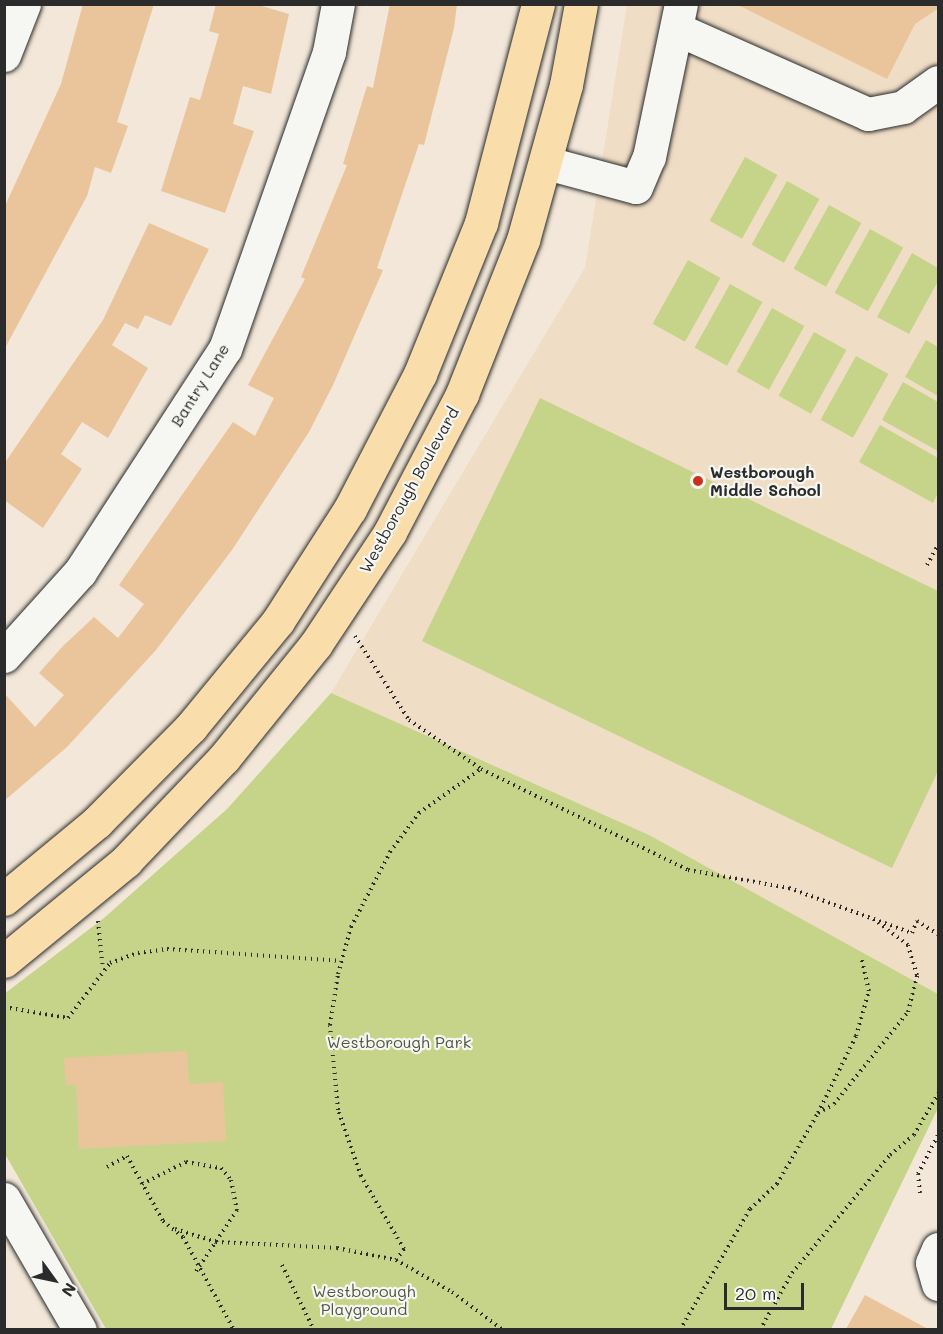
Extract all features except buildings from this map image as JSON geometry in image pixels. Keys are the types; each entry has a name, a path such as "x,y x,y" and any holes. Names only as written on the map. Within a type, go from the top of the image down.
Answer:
{"main road":[{"path":"4,899 97,822 191,726 278,621 350,509 420,374 477,234 505,144 538,4"},
{"name":"Westborough Boulevard","path":"4,961 77,905 177,810 271,701 354,587 462,394 523,240 547,163 581,4"}],"street":[{"path":"4,55 24,4"},
{"name":"Bantry Lane","path":"4,656 80,572 225,349 329,52 338,4"},
{"path":"547,163 636,187 649,156 679,16 868,114 903,107 939,82"},
{"path":"4,1199 80,1329"},
{"path":"939,1249 932,1263 939,1284"}],"path":[{"path":"927,565 939,545"},
{"path":"354,635 409,720 481,769 688,870 729,873 867,913 912,933 917,921 939,934"},
{"path":"396,1260 404,1249 361,1176 338,1110 330,1025 341,961 369,886 390,852 419,813 481,769"},
{"path":"818,1113 834,1104 890,1037 914,993 917,975 908,945 867,913"},
{"path":"98,921 103,970"},
{"path":"4,1007 68,1018 103,970 138,953 167,949 341,961"},
{"path":"681,1329 750,1209 777,1184 818,1113 856,1036 869,991 862,960"},
{"path":"760,1329 792,1274 890,1155 914,1135 939,1094"},
{"path":"920,1193 918,1174 939,1135"},
{"path":"107,1167 127,1156 163,1221 175,1229 216,1242 337,1248 396,1260 452,1292 503,1329"},
{"path":"142,1184 186,1162 226,1172 239,1201 195,1273"},
{"path":"175,1229 234,1329"},
{"path":"282,1265 314,1329"}],"shaded area":[{"name":"Westborough Middle School","path":"627,5 938,5 938,994 649,835 331,693 585,268"}],"green space":[{"path":"745,157 777,175 742,239 710,221"},
{"path":"787,181 819,199 784,263 752,245"},
{"path":"829,205 861,223 826,287 794,269"},
{"path":"870,229 903,247 868,311 835,293"},
{"path":"912,253 938,268 938,281 909,334 877,317"},
{"path":"688,260 720,278 685,342 653,324"},
{"path":"730,284 762,302 727,366 695,348"},
{"path":"772,308 804,326 769,390 737,372"},
{"path":"814,332 846,350 811,414 779,396"},
{"path":"926,340 938,347 938,396 905,377"},
{"path":"856,356 888,374 853,438 821,420"},
{"path":"903,382 938,402 938,451 882,420"},
{"path":"540,398 938,591 938,771 892,868 422,641"},
{"path":"880,425 938,458 938,493 933,503 859,462"},
{"name":"Westborough Park","path":"331,693 649,835 938,994 938,1108 831,1329 106,1329 5,1154 4,994 104,918 227,809"}],"place":[{"name":"Westborough Middle School","path":"698,481"}],"park label":[{"name":"Westborough Playground","path":"364,1300"}]}
